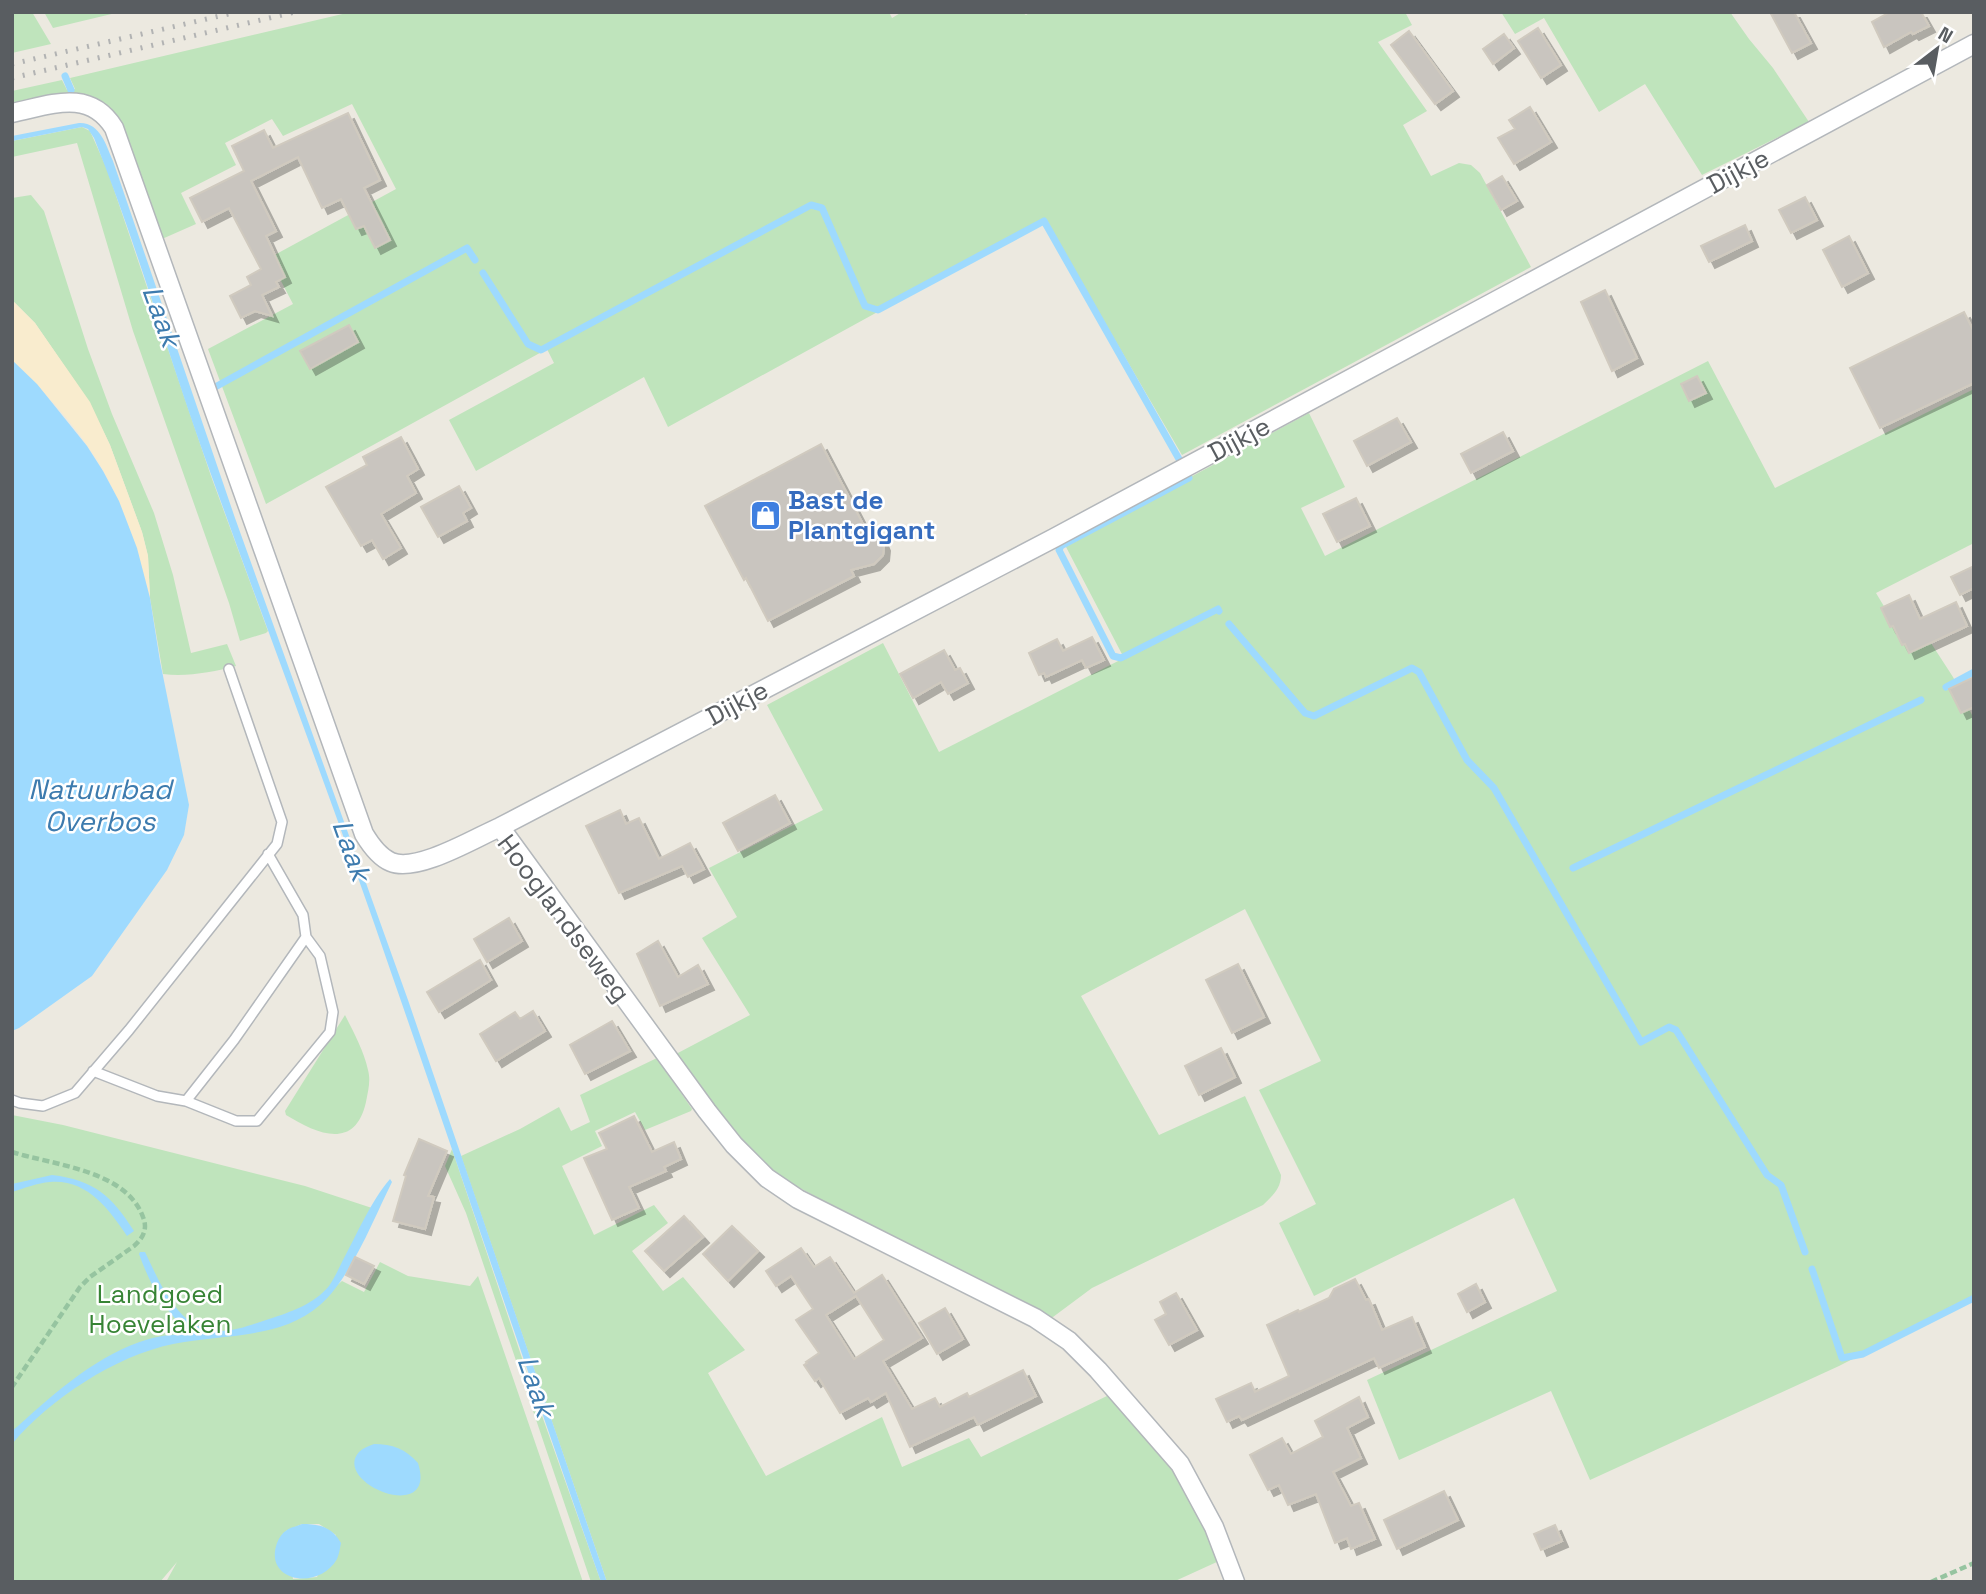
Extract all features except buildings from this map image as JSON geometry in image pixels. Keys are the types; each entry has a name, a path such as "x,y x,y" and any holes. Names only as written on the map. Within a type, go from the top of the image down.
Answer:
{"street":[{"name":"Dijkje","path":"500,827 1054,538 1974,44"},
{"name":"Hooglandseweg","path":"12,113 58,103 77,102 101,112 114,128 363,834 371,845 388,861 406,864 426,861 500,827 707,1111 751,1163 767,1178 798,1199 1034,1318 1069,1340 1180,1464 1214,1527 1235,1582"}],"lane":[{"path":"12,1100 43,1106 75,1093 129,1030 277,844 282,822 229,669"},
{"path":"93,1071 157,1096 186,1101 236,1121 257,1121 330,1032 333,1012 320,956 306,937 303,915 268,854"},
{"path":"186,1101 234,1040 306,937"}],"path":[{"path":"12,1152 89,1172 114,1185 135,1202 145,1221 141,1240 80,1287 12,1387"},
{"path":"1931,1582 1974,1563"}],"green space":[{"path":"12,12 32,12 51,44 12,53"},
{"path":"44,12 120,12 53,28"},
{"path":"351,12 889,12 892,18 902,12 1021,12 1026,15 1031,12 1405,12 1412,25 1378,42 1427,111 1403,125 1431,176 1459,163 1471,165 1480,173 1531,267 1182,455 1045,220 668,427 644,377 476,471 449,420 554,363 547,349 266,504 208,349 293,304 269,258 396,189 352,104 283,136 272,119 225,143 236,165 181,193 196,224 162,239 119,123 108,106 94,98 77,97 12,106 12,91 62,80 67,90 75,89 70,78"},
{"path":"1501,12 1730,12 1773,68 1809,122 1702,175 1645,84 1599,112 1544,18 1515,34"},
{"path":"82,127 90,131 107,169 211,476 268,631 266,633 240,641 133,331 77,143 12,157 12,141"},
{"path":"31,195 44,211 88,349 154,513 173,575 191,653 227,644 236,666 200,673 163,674 150,598 148,556 110,445 89,402 35,323 12,300 12,198"},
{"path":"1708,361 1775,488 1974,389 1974,543 1876,593 1909,648 1929,640 1953,677 1974,719 1974,1297 1839,1366 1590,1480 1551,1391 1399,1460 1367,1380 1557,1291 1514,1198 1314,1296 1279,1223 1316,1204 1259,1090 1321,1061 1245,909 1081,996 1159,1135 1245,1096 1281,1175 1278,1188 1263,1205 1092,1288 1053,1317 875,1229 789,1182 741,1139 676,1054 750,1015 702,938 737,917 709,868 823,810 767,705 883,643 939,752 1124,658 1065,545 1309,413 1345,487 1301,508 1325,556"},
{"path":"345,1015 364,1056 369,1086 361,1117 344,1133 334,1134 310,1128 286,1115 285,1111"},
{"path":"657,1058 691,1111 645,1130 635,1112 595,1131 602,1146 562,1166 594,1235 654,1205 668,1223 632,1251 663,1291 683,1277 745,1350 708,1373 766,1476 882,1417 902,1467 969,1438 981,1457 1109,1395 1170,1466 1186,1489 1219,1561 1173,1582 607,1582 461,1156 520,1129 559,1107 571,1131 590,1122 580,1095"},
{"name":"Landgoed Hoevelaken","path":"12,1115 63,1125 305,1186 372,1208 335,1287 342,1281 364,1292 380,1262 408,1276 470,1286 478,1276 583,1582 166,1582 177,1562 160,1582 12,1582","holes":["302,1524 319,1524 336,1535 317,1577 293,1579 286,1531"]},
{"path":"452,1149 601,1582 591,1582 466,1213 445,1166"}],"sand":[{"path":"12,300 35,323 90,402 110,445 142,532 148,556 150,598 131,534 104,472 62,413 12,360"}],"water":[{"path":"79,123 97,130 113,161 235,518 408,1000 607,1582 601,1582 371,915 198,437 126,223 94,138 88,129 82,127 12,141 12,136"},
{"name":"Natuurbad Overbos","path":"12,360 37,384 87,446 119,501 137,548 150,598 189,805 184,835 167,870 92,976 12,1031"},
{"path":"52,1175 79,1181 100,1192 118,1208 134,1231 127,1236 96,1198 75,1185 50,1182 12,1192 12,1184"},
{"path":"390,1179 392,1182 351,1264 342,1280 320,1305 304,1316 269,1330 173,1344 129,1358 64,1396 27,1427 12,1444 12,1431 63,1387 95,1364 149,1339 187,1333 158,1295 143,1265 140,1252 145,1252 164,1290 191,1322 217,1331 244,1327 309,1303 329,1286 370,1208"},
{"path":"374,1444 398,1448 418,1463 420,1482 413,1492 401,1495 386,1493 359,1476 354,1464 359,1452"},
{"path":"302,1524 325,1527 334,1533 341,1543 337,1559 329,1569 318,1575 295,1578 285,1574 278,1566 275,1556 282,1534"}],"waterway":[{"name":"Laak","path":"65,76 71,90"},
{"path":"483,273 528,344 541,350 811,205 822,208 865,306 878,310 1044,221 1179,459"},
{"path":"217,386 467,248 475,260"},
{"path":"1188,476 1189,478 1061,546 1059,550 1113,656 1121,658 1218,609 1219,611"},
{"path":"1229,624 1305,713 1314,716 1412,668 1419,672 1467,760 1494,788 1641,1042 1669,1027 1676,1030 1767,1175 1781,1185 1805,1252"},
{"path":"1946,687 1974,672"},
{"path":"1573,868 1921,700"},
{"path":"1812,1269 1842,1358 1863,1354 1974,1298"}],"railway":[{"path":"12,64 237,12"},
{"path":"12,78 295,12"}],"place":[{"name":"Bast de Plantgigant","path":"765,515"}]}
